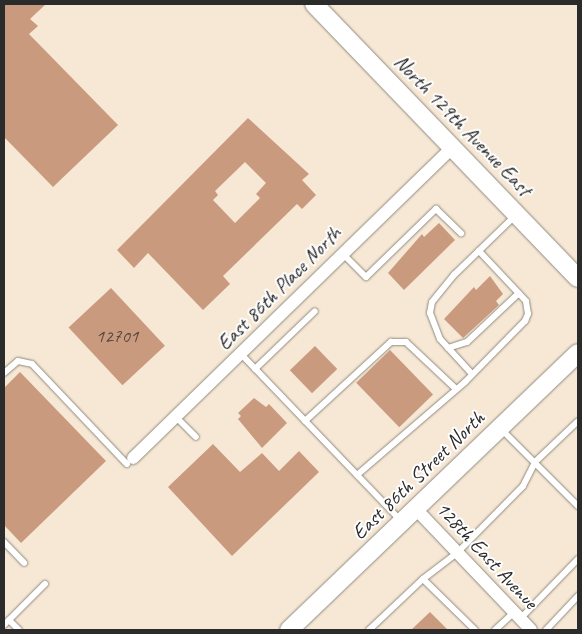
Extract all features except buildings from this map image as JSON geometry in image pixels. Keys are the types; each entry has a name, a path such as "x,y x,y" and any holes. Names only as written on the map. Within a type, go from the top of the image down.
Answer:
{"main road":[{"name":"North 129th Avenue East","path":"314,4 578,278"},
{"name":"East 86th Street North","path":"289,630 578,353"}],"street":[{"name":"East 86th Place North","path":"130,461 453,147"},
{"name":"128th East Avenue","path":"415,508 531,630"}],"lane":[{"path":"342,253 366,277 436,208 461,233"},
{"path":"472,374 448,348 434,328 430,314 432,302 479,251 517,214"},
{"path":"357,475 465,382 525,321 528,308 519,292 479,251"},
{"path":"448,348 467,342 519,292"},
{"path":"255,369 315,312"},
{"path":"305,421 381,348 400,340 456,389"},
{"path":"241,354 402,522"},
{"path":"4,373 18,361 32,364 130,461"},
{"path":"176,417 196,437"},
{"path":"370,630 423,579 457,553 523,486 535,462 578,421"},
{"path":"500,428 578,506"},
{"path":"4,542 24,563"},
{"path":"495,630 516,616 578,559"},
{"path":"423,579 475,630"},
{"path":"19,630 6,623 45,584"},
{"path":"546,630 578,596"}]}
